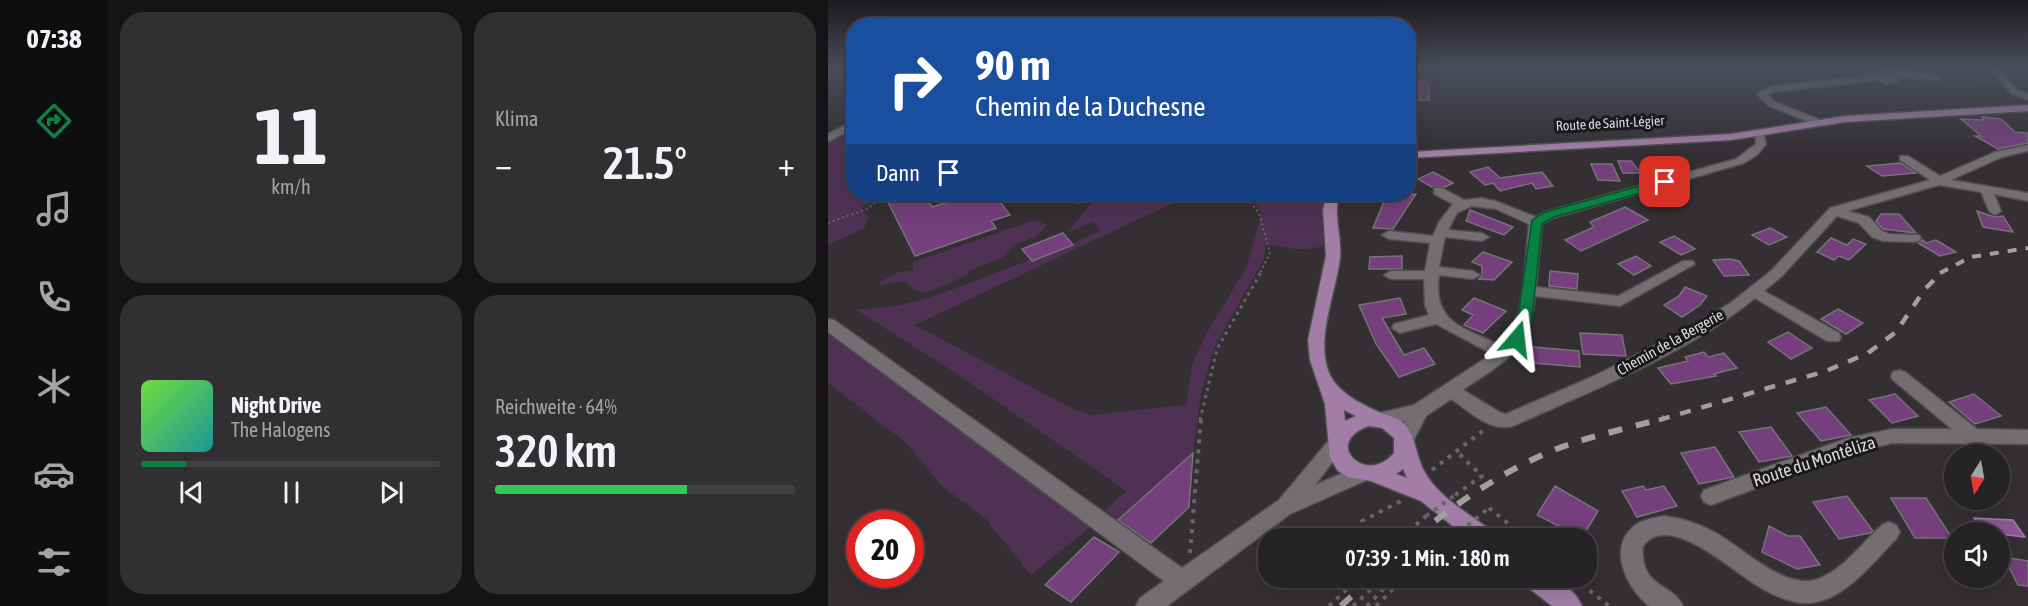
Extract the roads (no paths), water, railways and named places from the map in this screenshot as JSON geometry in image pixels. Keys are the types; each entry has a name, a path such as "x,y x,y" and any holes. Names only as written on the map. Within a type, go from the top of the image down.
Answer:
{"main road":[{"name":"Route de Saint-Légier","path":"1416,155 1759,134 1819,123 1878,116 2028,108"},
{"path":"1331,201 1329,209 1333,256 1316,340 1318,360 1329,387 1339,457 1342,463 1368,473 1427,484"},
{"path":"1329,387 1348,404 1397,427 1415,474 1473,528"},
{"path":"1338,442 1352,424 1379,419"},
{"path":"1368,473 1392,467 1405,444"},
{"path":"1547,588 1570,606"}],"street":[{"path":"1764,96 1772,104 1819,123"},
{"path":"828,139 846,128"},
{"path":"1536,222 1550,214 1740,161 1753,153 1761,144 1759,134"},
{"path":"1833,211 1939,181 1999,154 2028,148"},
{"path":"1904,158 1939,181 2028,197"},
{"path":"1482,189 1488,203"},
{"path":"1986,190 1995,211"},
{"path":"1438,191 1462,204 1501,205 1536,222"},
{"path":"1462,204 1449,213 1439,237 1432,273 1432,306 1438,318 1504,354"},
{"path":"1833,211 1864,220 1877,234 1888,238 1914,238"},
{"name":"Chemin de la Bergerie","path":"1449,388 1497,420 1508,421 1610,375 1686,337 1754,291 1777,273 1833,211"},
{"path":"1379,419 1419,411 1449,388 1504,354 1517,339 1525,317 1536,222"},
{"path":"1389,235 1482,237"},
{"path":"1528,291 1620,301 1688,264"},
{"path":"1391,275 1432,273 1473,275"},
{"path":"1754,291 1833,337"},
{"path":"1400,328 1438,318"},
{"path":"828,324 1185,579"},
{"path":"1899,376 1974,437"},
{"path":"1405,444 1419,411"},
{"name":"Route du Montéliza","path":"1711,496 1848,446 1893,436 2028,436"},
{"path":"1283,508 1338,442"},
{"path":"1148,606 1283,508 1368,473"},
{"path":"1671,606 1650,593 1638,579 1632,564 1632,549 1636,538 1642,532 1657,526 1676,526 1696,534 1766,579 1793,590 1810,592 1831,585 1889,532"}],"railway":[{"path":"1940,273 1971,257 2028,248"},
{"path":"1659,420 1826,371 1868,353 1896,332 1925,289 1942,272"},
{"path":"1426,528 1512,470 1549,452 1664,418"},
{"path":"1341,606 1360,588"}]}
